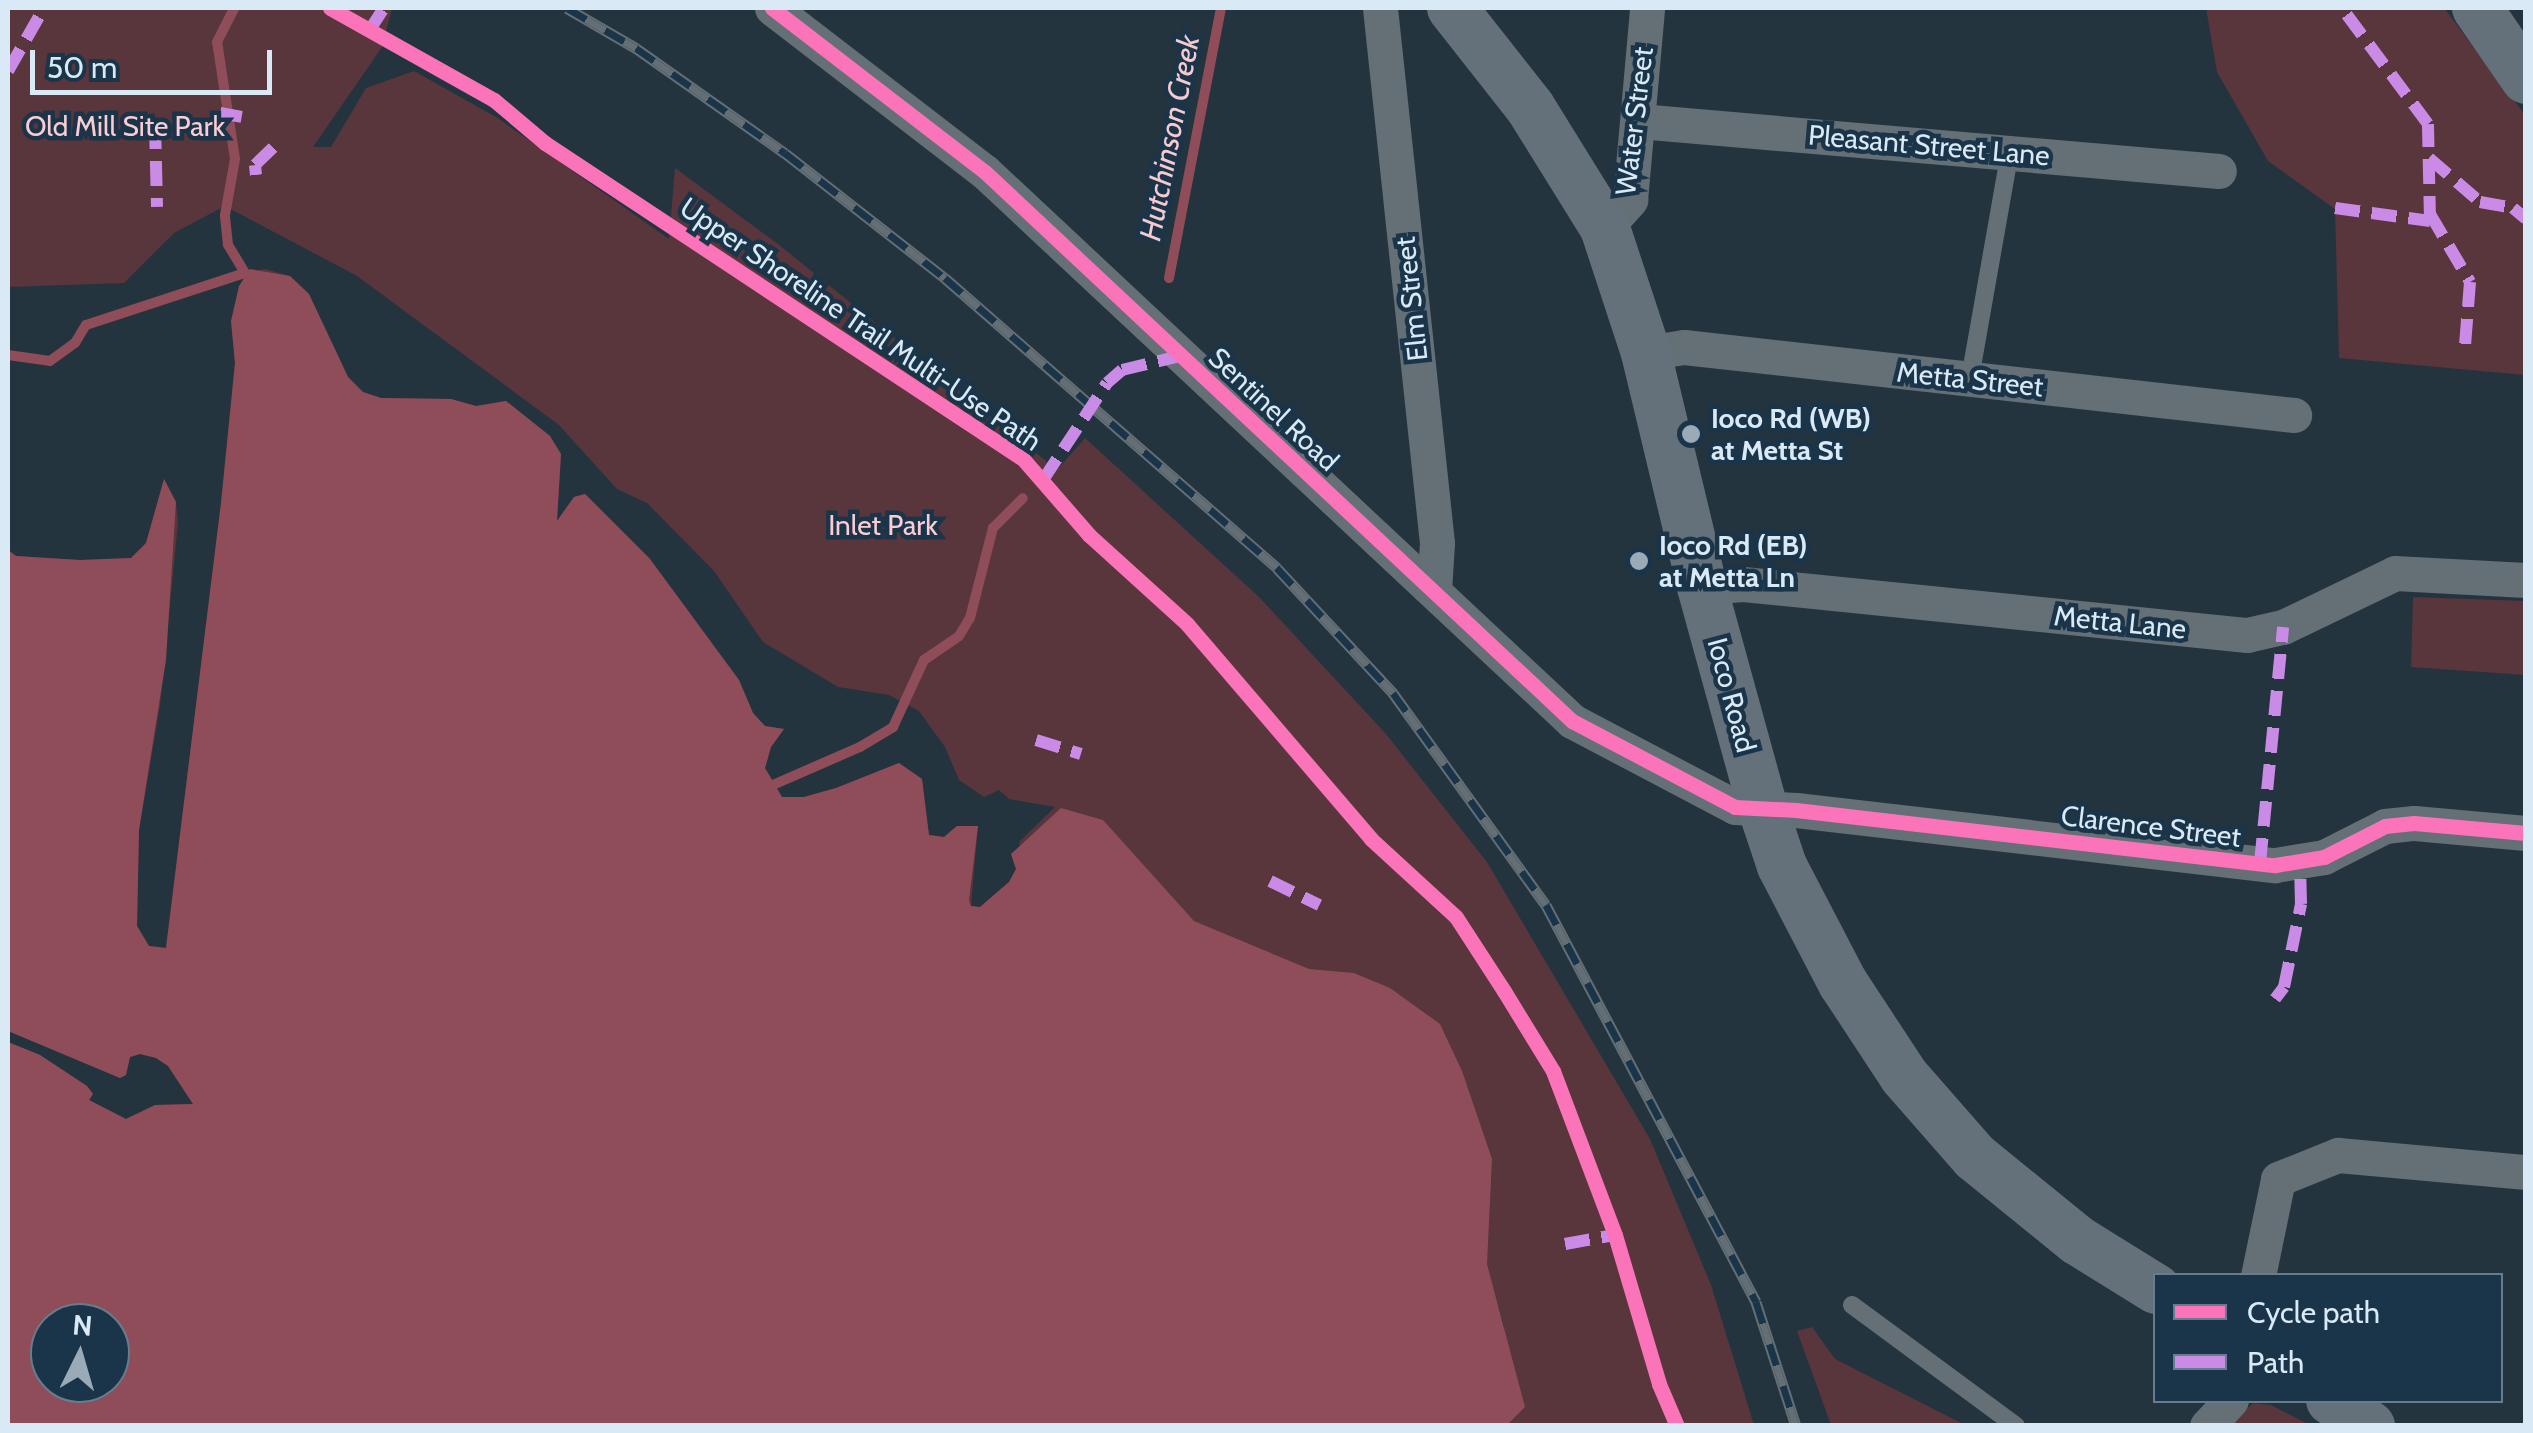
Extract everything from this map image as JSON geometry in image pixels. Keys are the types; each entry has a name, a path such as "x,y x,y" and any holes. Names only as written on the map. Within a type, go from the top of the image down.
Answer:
{"main road":[{"name":"Ioco Road","path":"1452,8 1530,107 1605,228 1646,353 1702,587 1763,808 1782,866 1844,983 1904,1076 1975,1158 2077,1240 2153,1287"},
{"path":"2477,8 2526,79"},
{"path":"2336,1403 2370,1426"}],"street":[{"name":"Sentinel Road","path":"772,8 985,172 1572,721 1735,807 1763,808"},
{"name":"Elm Street","path":"1380,8 1438,543 1434,592"},
{"name":"Water Street","path":"1605,228 1630,200 1647,8"},
{"name":"Pleasant Street Lane","path":"1639,120 2219,171"},
{"name":"Metta Street","path":"1646,353 1684,347 2294,415"},
{"name":"Metta Lane","path":"1702,587 1744,584 2248,634 2283,628 2396,572 2526,580"},
{"name":"Clarence Street","path":"1763,808 2275,865 2324,857 2385,826 2414,824 2526,833"},
{"path":"2259,1273 2278,1178 2338,1155 2526,1172"},
{"path":"2207,1426 2227,1403"}],"lane":[{"path":"1970,378 2010,151"},
{"path":"1852,1305 2016,1426"}],"green space":[{"path":"8,8 392,8 382,47 313,147 331,147 366,88 414,71 496,117 669,239 675,168 778,244 1057,470 1085,438 1259,597 1386,734 1487,862 1650,1139 1711,1285 1754,1425 1495,1425 1504,1326 1487,1267 216,1105 197,1189 8,1042 40,1055 87,1086 93,1094 89,1100 126,1119 155,1105 193,1104 168,1066 156,1058 140,1054 130,1057 126,1075 120,1078 8,1031 8,550 16,556 131,558 146,543 164,479 176,502 178,523 160,706 139,830 137,926 149,946 166,948 221,503 235,363 231,321 245,273 265,269 290,276 309,294 348,377 363,392 381,398 451,399 476,406 506,401 550,436 561,454 557,521 574,497 585,494 650,559 739,680 753,713 765,726 784,729 771,747 765,768 782,797 804,797 836,788 899,763 922,779 929,835 944,837 957,826 978,826 971,906 980,907 1009,882 1016,869 1013,861 1412,1101 1020,848 1019,842 1055,807 1009,799 999,790 984,797 959,780 945,747 919,711 889,695 838,687 763,642 714,571 647,503 617,489 559,425 357,276 225,206 174,233 124,283 8,287"},
{"path":"2206,8 2444,8 2525,115 2525,375 2339,358 2335,209 2268,161 2217,72"},
{"path":"2413,597 2525,601 2525,675 2411,667"},
{"path":"1812,1327 1835,1359 1965,1425 1831,1425 1797,1331"},
{"path":"2253,1403 2271,1405 2310,1425 2228,1426"}],"shaded area":[{"path":"250,269 290,276 309,294 348,377 363,392 381,398 451,399 476,406 506,401 550,436 561,454 557,521 574,497 585,494 650,559 739,680 753,713 765,726 784,729 771,747 765,768 782,797 804,797 836,788 899,763 922,779 929,835 944,837 957,826 978,826 969,900 971,906 980,907 1009,882 1016,869 1011,854 1061,808 1103,820 1194,921 1309,969 1354,973 1390,988 1440,1024 1462,1071 1492,1159 1487,1264 1525,1407 1506,1426 8,1425 8,1042 40,1055 87,1086 93,1094 89,1100 126,1119 155,1105 193,1104 168,1066 156,1058 140,1054 130,1057 126,1075 120,1078 8,1031 8,550 16,556 131,558 146,543 164,479 176,502 166,660 139,830 137,926 149,946 166,948 221,503 235,363 231,321 239,286"}],"waterway":[{"path":"8,355 50,361 75,343 86,325 245,273 228,245 225,215 235,159 217,42 234,8"},
{"name":"Hutchinson Creek","path":"1169,278 1221,8"},
{"name":"Hutchinson Creek","path":"766,788 860,747 893,727 924,660 959,636 970,618 993,528 1023,498"}],"railway":[{"path":"567,8 636,48 785,153 945,278 1277,568 1393,693 1546,905 1756,1302 1796,1426"}],"marked path":[{"path":"8,71 44,8"},
{"path":"369,31 384,8"},
{"path":"2335,208 2430,221 2428,124 2342,8"},
{"path":"220,113 242,117"},
{"path":"155,124 157,207"},
{"path":"256,175 255,165 281,140"},
{"path":"2429,158 2480,202 2513,208 2526,219"},
{"path":"2430,214 2470,282 2465,345"},
{"path":"1043,480 1107,383 1122,370 1180,356"},
{"path":"2260,863 2283,627"},
{"path":"1036,740 1081,754"},
{"path":"2275,999 2284,987 2301,904 2300,864"},
{"path":"1270,881 1319,905"},
{"path":"1565,1244 1615,1235"}],"cycle path":[{"name":"Upper Shoreline Trail Multi-Use Path","path":"330,8 494,100 545,143 1023,459 1089,535 1187,624 1371,839 1456,917 1553,1071 1615,1235 1659,1384 1677,1426"},
{"path":"772,8 985,172 1572,721 1735,807 1796,810 2275,865 2324,857 2385,826 2414,823 2526,833"}],"place":[{"name":"Ioco Rd (WB) at Metta St","path":"1691,434"},
{"name":"Ioco Rd (EB) at Metta Ln","path":"1639,561"}],"park label":[{"name":"Old Mill Site Park","path":"125,126"},
{"name":"Inlet Park","path":"883,525"}]}
